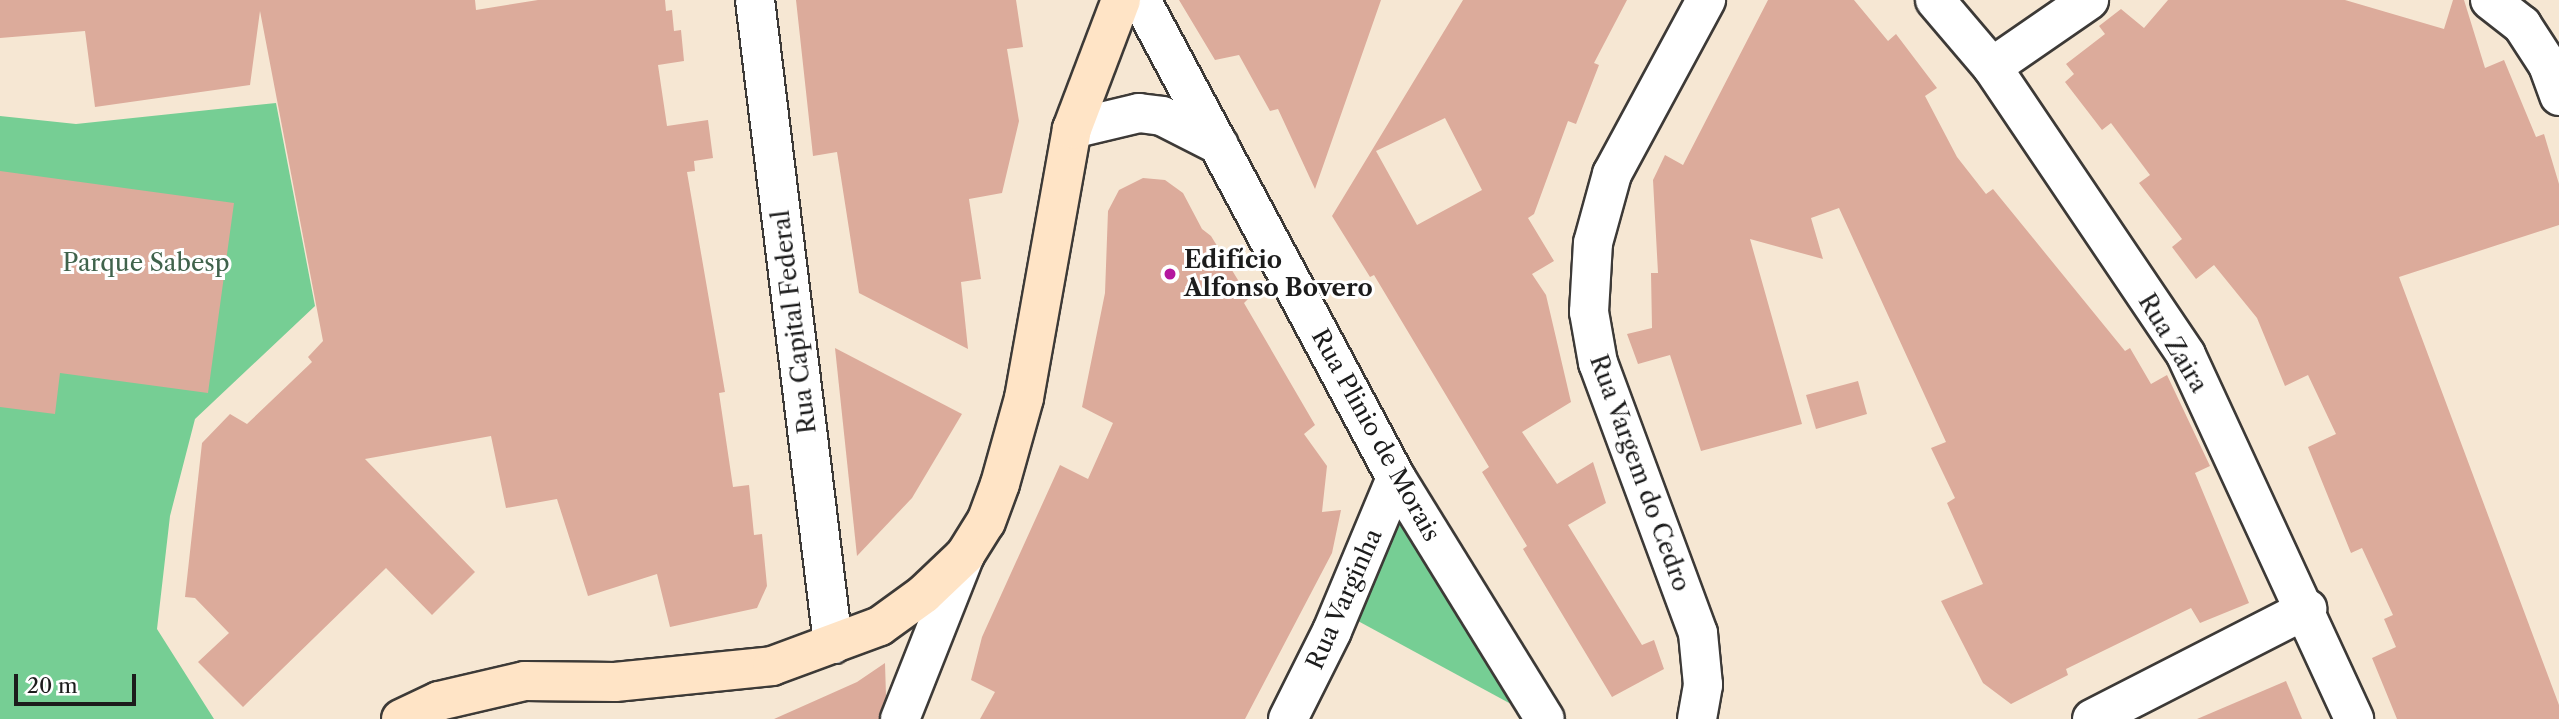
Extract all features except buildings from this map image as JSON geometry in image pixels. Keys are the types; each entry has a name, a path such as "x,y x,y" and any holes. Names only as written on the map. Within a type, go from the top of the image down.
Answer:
{"main road":[{"path":"401,719 439,701 526,681 615,682 698,676 772,666 880,626 924,594 965,555 986,522 1000,484 1024,398 1072,128 1121,0"}],"street":[{"name":"Rua Capital Federal","path":"755,0 833,644"},
{"name":"Rua Plinio de Morais","path":"1141,0 1396,478 1545,719"},
{"name":"Rua Vargem do Cedro","path":"1697,719 1703,685 1698,633 1598,363 1589,312 1593,243 1612,174 1706,0"},
{"name":"Rua Zaira","path":"1935,0 1992,66 2186,355 2307,609 2354,719"},
{"path":"1992,66 2089,0"},
{"path":"2490,0 2522,25 2548,65 2559,96"},
{"path":"1072,128 1139,113 1162,116 1219,145"},
{"name":"Rua Varginha","path":"1288,719 1332,631 1396,478"},
{"path":"900,719 965,555"},
{"path":"2092,719 2307,609"}],"green space":[{"name":"Parque Sabesp","path":"276,103 315,306 195,419 170,516 157,629 214,719 0,719 0,116 76,124"},
{"path":"1405,504 1522,710 1358,621"}],"place":[{"name":"Edifício Alfonso Bovero","path":"1170,274"}]}
